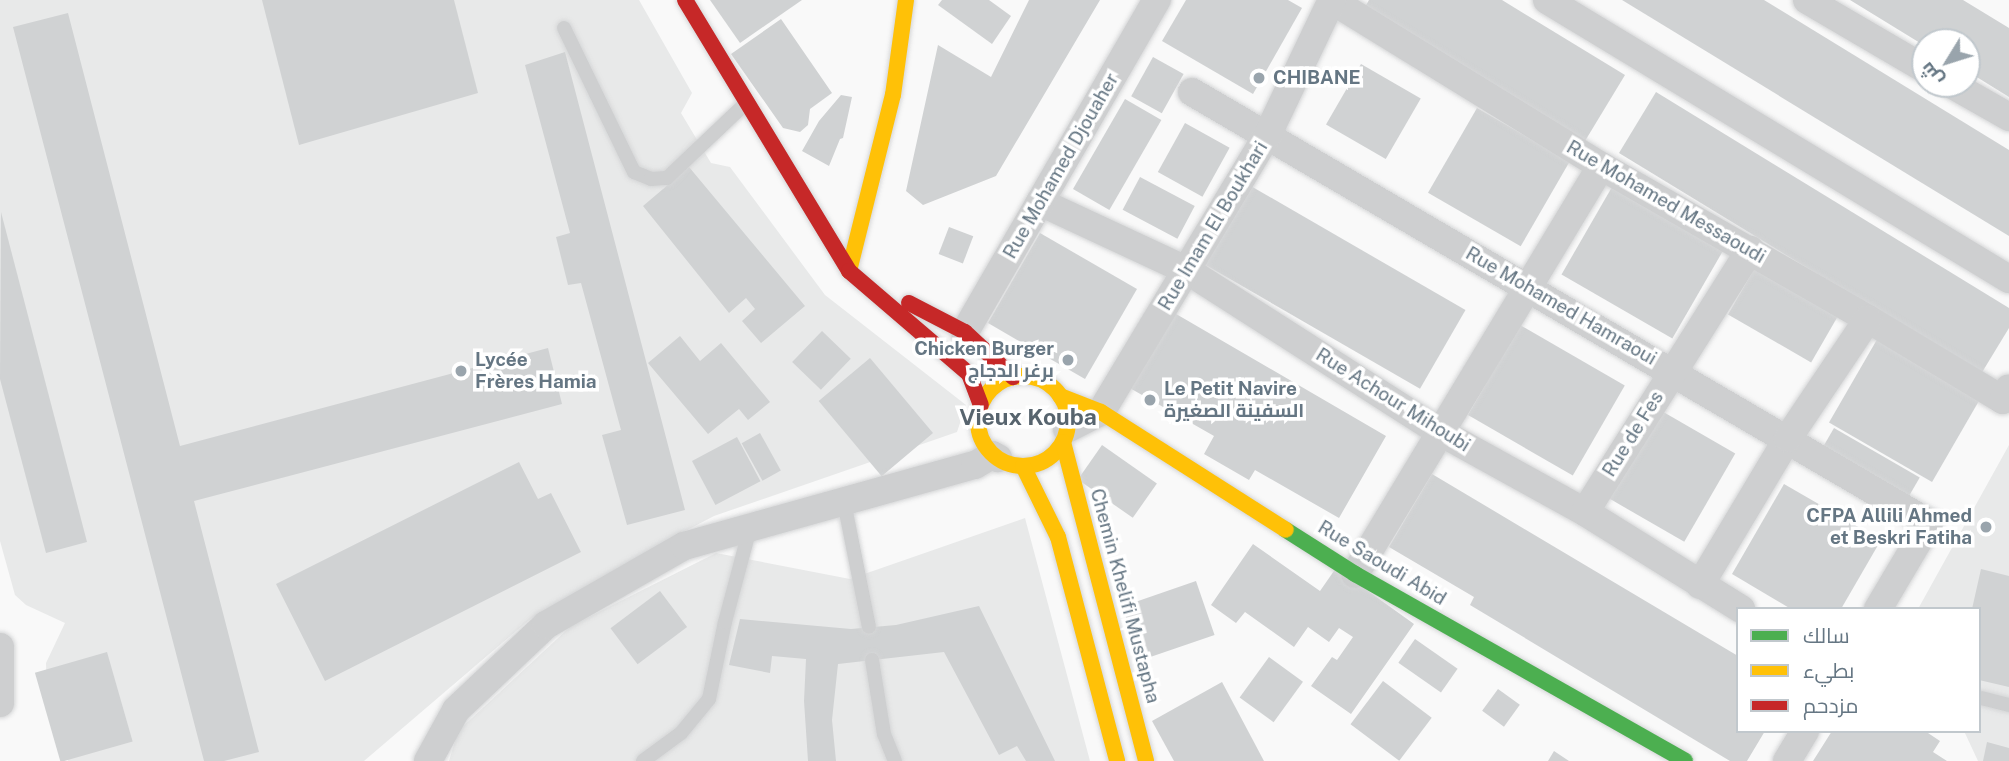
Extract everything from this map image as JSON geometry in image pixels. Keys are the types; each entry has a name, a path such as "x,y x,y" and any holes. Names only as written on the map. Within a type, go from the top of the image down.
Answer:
{"main road":[{"path":"685,0 849,271 969,374 981,405"},
{"path":"849,271 893,95 906,0"},
{"path":"849,271 965,332 1013,377"},
{"path":"1010,462 1038,463 1051,456 1065,436 1066,414 1060,396 1034,376 1013,377 989,392 981,405 978,428 989,450 1010,462 1058,537 1117,761"},
{"name":"Rue Saoudi Abid","path":"1060,396 1101,412 1356,574 1685,761"},
{"name":"Chemin Khelifi Mustapha","path":"1065,436 1146,761"}],"street":[{"name":"Rue Mohamed Djouaher","path":"965,332 1157,0"},
{"name":"Rue Imam El Boukhari","path":"1101,412 1188,271 1267,135 1332,0"},
{"name":"Rue Mohamed Messaoudi","path":"1332,0 1601,166 1868,319 2006,394"},
{"path":"1547,0 2009,279"},
{"path":"1807,0 1911,61"},
{"name":"Rue Mohamed Hamraoui","path":"1192,92 1788,438 1929,523 1879,607"},
{"path":"1976,98 2009,117"},
{"path":"1356,574 1601,166"},
{"name":"Rue Achour Mihoubi","path":"1040,202 1188,271 1440,432 1585,512 1738,607"},
{"name":"Rue de Fes","path":"1585,512 1750,250"},
{"path":"1700,585 1788,438 1868,319"},
{"path":"1065,436 1101,412"},
{"path":"428,761 456,710 545,625 684,546 975,465 992,455 1010,462"},
{"path":"0,648 0,703"},
{"path":"1787,761 1804,733"}],"lane":[{"path":"564,28 634,172 651,179 667,178 747,102"},
{"path":"844,502 869,627"},
{"path":"643,761 681,733 709,699 750,527"},
{"path":"872,660 884,734 895,761"},
{"path":"1981,698 2009,705"}],"shaded area":[{"name":"Lycée Frères Hamia","path":"0,0 639,0 692,93 681,113 711,163 730,167 825,295 966,405 957,432 714,516 649,550 529,620 364,761 68,761 47,700 46,663 65,623 26,605 15,595 0,541"},
{"name":"CFPA Allili Ahmed et Beskri Fatiha","path":"2009,445 2009,761 1978,761 1965,733 1981,733 1981,607 1919,607"},
{"path":"1025,518 1090,761 449,761 458,731 571,626 716,553 850,579"}],"building":[{"path":"262,0 454,0 478,93 299,145"},
{"path":"710,0 802,0 740,43"},
{"path":"942,0 989,0 1011,16 992,44 938,5"},
{"path":"1029,0 1100,0 996,176 923,205 906,191 938,45 991,77"},
{"path":"1186,0 1288,0 1302,8 1253,94 1162,41"},
{"path":"1369,0 1502,0 1625,75 1585,141 1365,7"},
{"path":"1622,0 1764,0 1911,90 1911,98 1924,98 2009,150 2009,236"},
{"path":"1850,0 1963,0 2009,28 2009,97 1981,80 1981,28 1911,28 1911,37"},
{"path":"68,13 180,446 548,348 562,404 194,501 259,752 224,761 204,761 13,27"},
{"path":"781,19 832,93 810,109 808,125 800,132 783,128 731,54"},
{"path":"565,52 685,510 627,525 602,435 621,430 581,283 568,285 556,237 570,233 525,65"},
{"path":"1153,57 1184,74 1162,113 1131,96"},
{"path":"1361,64 1421,98 1386,159 1326,125"},
{"path":"1656,92 2009,308 2009,328 1981,374 1619,153"},
{"path":"841,95 852,97 843,138 840,139 829,166 802,151 819,121"},
{"path":"1125,99 1161,120 1109,210 1073,189"},
{"path":"1477,108 1570,162 1521,246 1428,193"},
{"path":"1185,123 1230,148 1202,197 1158,172"},
{"path":"689,167 805,306 761,343 742,321 755,309 746,298 729,313 643,206"},
{"path":"1140,177 1195,206 1177,239 1123,210"},
{"path":"1249,185 1466,310 1420,389 1204,264"},
{"path":"1612,187 1723,251 1672,338 1562,274"},
{"path":"1,212 87,542 46,553 0,379"},
{"path":"949,227 973,236 963,263 939,254"},
{"path":"1040,233 1137,289 1085,379 988,323"},
{"path":"1756,266 1839,314 1811,362 1728,314"},
{"path":"1171,311 1386,436 1339,518 1255,470 1249,480 1204,454 1214,436 1128,387"},
{"path":"1520,325 1625,386 1573,476 1468,415"},
{"path":"822,331 851,359 821,390 792,362"},
{"path":"680,336 700,361 721,343 770,402 748,420 739,409 708,434 648,363"},
{"path":"1879,336 1982,396 1932,482 1829,423"},
{"path":"870,358 933,433 882,476 819,401"},
{"path":"1653,406 1735,453 1684,542 1602,494"},
{"path":"1834,428 1920,478 1905,503 1820,453"},
{"path":"760,433 781,471 762,481 742,443"},
{"path":"737,437 760,481 715,505 692,461"},
{"path":"1102,445 1157,483 1133,518 1078,479"},
{"path":"519,462 538,499 551,493 581,552 325,681 276,584"},
{"path":"1432,474 1736,655 1736,733 1764,733 1747,761 1730,761 1470,605 1474,597 1389,547"},
{"path":"1784,484 1881,540 1842,607 1788,607 1732,574"},
{"path":"1253,544 1320,591 1336,568 1414,624 1351,714 1311,686 1332,657 1337,660 1353,637 1339,628 1329,642 1308,627 1294,647 1245,612 1236,623 1211,605"},
{"path":"1981,569 2009,576 2009,687 1981,680 1981,607 1972,607"},
{"path":"1196,581 1215,635 1141,660 1122,606"},
{"path":"660,591 687,627 638,664 610,628"},
{"path":"979,606 1055,761 1026,761 1017,746 999,755 944,652 838,664 832,720 836,761 808,761 804,701 806,659 772,656 770,673 729,665 740,619 851,629 896,625"},
{"path":"1415,639 1458,669 1441,693 1398,663"},
{"path":"107,652 133,741 60,761 35,673"},
{"path":"1269,657 1303,682 1274,722 1240,697"},
{"path":"1383,681 1432,718 1399,761 1351,724"},
{"path":"1222,682 1264,761 1174,761 1152,721"},
{"path":"1498,689 1520,705 1504,727 1482,711"},
{"path":"1831,733 1928,733 1940,741 1933,752 1947,761 1813,761"},
{"path":"1987,742 2009,748 2009,761 1983,761"},
{"path":"1554,751 1569,761 1548,761"}],"traffic: fast":[{"path":"1286,530 1355,574 1685,761"}],"traffic: slow":[{"path":"849,271 893,95 906,0"},
{"path":"1023,376 1048,384 1060,396 1068,421 1060,446 1048,458 1023,466 998,458 986,446 978,421 986,396 998,384 1023,376"},
{"path":"1060,396 1101,412 1286,530"},
{"path":"1063,442 1146,761"},
{"path":"1023,466 1058,537 1117,761"}],"traffic: jam":[{"path":"685,0 849,271 969,374 981,405"},
{"path":"909,303 965,332 1013,377"}],"place":[{"name":"CHIBANE","path":"1259,78"},
{"name":"Chicken Burger برغر الدجاج","path":"1068,360"},
{"name":"Lycée Frères Hamia","path":"461,371"},
{"name":"Le Petit Navire السفينة الصغيرة","path":"1150,400"},
{"name":"CFPA Allili Ahmed et Beskri Fatiha","path":"1986,527"}],"district":[{"name":"Vieux Kouba","path":"1028,417"}]}
